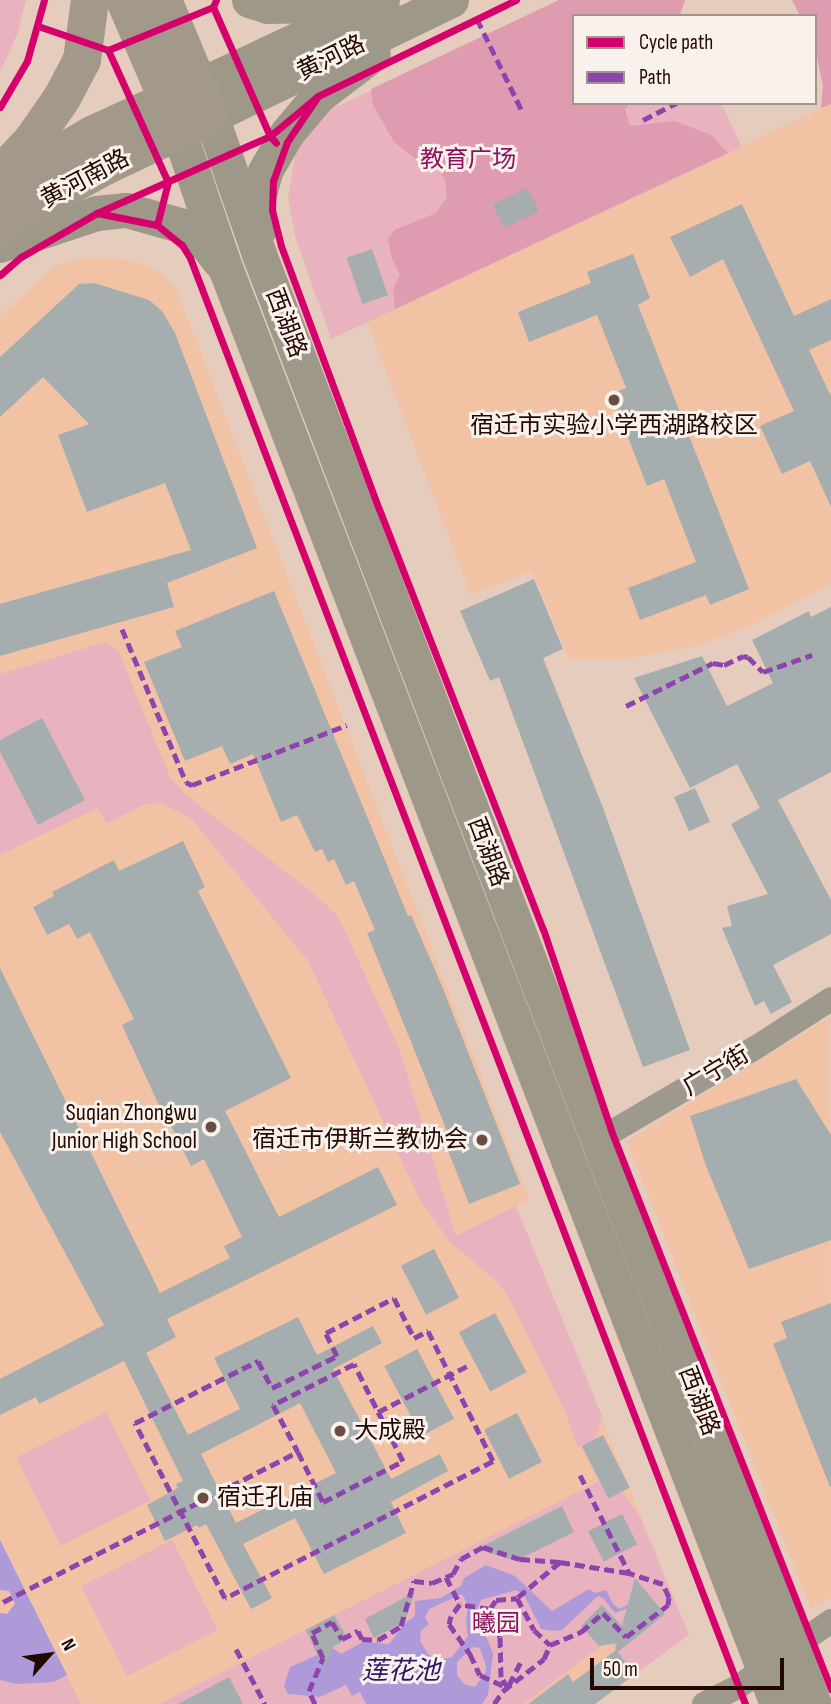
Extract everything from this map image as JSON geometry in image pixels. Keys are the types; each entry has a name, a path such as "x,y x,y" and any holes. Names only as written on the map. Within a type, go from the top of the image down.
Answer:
{"main road":[{"path":"0,174 32,141 62,98 82,60 90,0"},
{"path":"125,0 189,108"},
{"name":"西湖路","path":"163,0 226,270 777,1704"},
{"path":"249,0 267,6 327,5 352,0"},
{"name":"黄河路","path":"189,108 382,0"},
{"name":"黄河路","path":"189,108 451,0"},
{"path":"260,254 258,198 265,171 286,133 318,96 406,31 458,0"},
{"name":"西湖路","path":"189,108 260,254 814,1704"},
{"name":"黄河南路","path":"0,189 92,135 189,108"},
{"name":"黄河南路","path":"0,231 22,212 93,173 189,108"},
{"path":"0,245 97,213 126,210 183,226 202,239 226,270"}],"street":[{"name":"广宁街","path":"598,1140 755,1048 831,999"},
{"path":"704,1704 738,1687 831,1621"}],"shaded area":[{"name":"宿迁市实验小学西湖路校区","path":"831,104 831,584 750,626 689,648 623,659 569,659 532,571 471,595 367,322"},
{"name":"Suqian Zhongwu Junior High School","path":"109,257 147,265 164,276 176,289 529,1199 516,1207 689,1635 595,1704 0,1704 0,316 55,266 83,258"},
{"path":"830,1017 831,1597 811,1609 627,1141"}],"green space":[{"path":"0,0 26,0 18,32 0,72"},
{"name":"教育广场","path":"559,0 685,0 681,14 572,14 572,105 722,105 742,147 331,339 295,236 288,198 296,149 318,120 332,109"},
{"name":"教育广场","path":"559,0 685,0 680,14 572,14 572,105 628,105 625,109 630,126 675,121 711,135 728,153 395,309 393,289 400,275 392,259 388,240 394,230 436,213 447,197 445,180 439,169 417,160 394,142 373,105 371,89"},
{"path":"792,0 831,0 831,104 821,108 823,86 817,58 817,14 799,14"},
{"path":"106,642 119,652 170,777 186,795 312,892 338,916 399,1048 456,1236 516,1206 602,1416 596,1438 578,1448 566,1413 507,1294 495,1280 449,1241 419,1198 308,961 191,818 160,803 145,804 106,824 98,808 0,855 0,674"},
{"path":"106,1412 151,1500 61,1546 16,1458"},
{"name":"曦园","path":"611,1475 639,1515 689,1635 635,1674 609,1640 524,1704 159,1704"},
{"path":"172,1540 218,1630 127,1676 81,1586"},
{"path":"67,1675 81,1704 0,1704 0,1680 16,1684 54,1682"}],"water":[{"path":"0,1540 67,1675 54,1682 16,1684 0,1680 0,1613 7,1614 15,1604 9,1591 0,1590"},
{"name":"莲花池","path":"486,1565 515,1576 552,1611 589,1589 595,1593 606,1590 613,1604 620,1609 633,1602 636,1605 615,1613 603,1598 598,1596 562,1630 554,1631 541,1629 525,1597 516,1590 481,1600 477,1609 478,1618 493,1653 488,1695 482,1704 366,1704 360,1692 352,1696 346,1685 320,1697 288,1694 284,1686 290,1667 333,1648 341,1654 363,1642 389,1644 405,1623 415,1616 415,1601 441,1598 461,1586 464,1578","holes":["462,1594 468,1605 468,1636 452,1657 438,1660 428,1654 420,1641 421,1631 429,1624 425,1618 429,1609","473,1647 480,1648 486,1666 486,1672 475,1687 464,1684 457,1675 457,1662"]}],"building":[{"path":"528,188 539,212 504,228 493,204"},
{"path":"742,204 794,316 831,299 831,340 809,350 831,396 831,507 810,461 782,474 760,426 794,411 723,259 690,277 670,237"},
{"path":"372,249 388,295 362,304 346,258"},
{"path":"633,254 650,298 638,305 749,589 710,605 706,595 640,620 628,588 696,562 664,479 647,486 611,394 626,388 597,315 529,342 518,312 591,283 587,272"},
{"path":"94,283 149,300 162,311 175,333 257,548 167,583 174,607 0,656 0,604 191,550 165,483 87,512 58,435 89,424 43,377 0,417 0,357 79,284"},
{"path":"534,579 563,649 543,658 602,805 690,1050 643,1067 499,677 490,681 460,611"},
{"path":"274,591 408,916 411,915 442,986 520,1184 469,1204 443,1138 449,1136 367,933 375,930 354,881 346,885 334,859 328,862 322,849 315,852 297,815 281,822 253,754 230,764 222,746 185,761 144,662 182,647 175,631"},
{"path":"831,607 831,772 778,800 831,900 831,934 773,965 792,1002 771,1014 764,1001 755,1006 722,928 732,926 727,906 768,894 731,824 760,808 737,764 690,788 634,678 702,656 727,706 773,683 752,640 809,611 811,617"},
{"path":"42,718 85,800 38,825 0,752 0,740"},
{"path":"695,788 710,822 689,831 674,797"},
{"path":"183,841 205,887 198,891 291,1078 225,1111 279,1217 378,1167 397,1205 167,1319 176,1337 146,1353 188,1435 240,1409 214,1358 298,1317 317,1355 373,1326 382,1343 333,1369 391,1479 440,1454 448,1471 391,1502 406,1533 324,1574 295,1518 243,1544 272,1598 251,1609 206,1524 199,1528 197,1525 165,1541 147,1505 178,1488 176,1484 183,1481 124,1361 39,1404 36,1397 0,1415 0,1379 104,1325 0,1132 0,968 160,1293 230,1258 224,1246 242,1237 204,1159 191,1166 170,1124 168,1125 122,1025 134,1019 90,932 77,939 69,924 47,935 33,907 54,896 52,892 114,860 119,871","holes":["300,1403 336,1473 236,1523 201,1454"]},
{"path":"796,1079 831,1135 831,1240 749,1269 706,1166 690,1116"},
{"path":"434,1249 459,1298 426,1315 401,1266"},
{"path":"831,1303 830,1487 773,1344 787,1338 781,1322"},
{"path":"495,1313 526,1372 490,1391 459,1332"},
{"path":"417,1349 454,1419 421,1436 384,1366"},
{"path":"517,1413 542,1462 509,1479 484,1430"},
{"path":"603,1435 630,1488 608,1498 582,1446"},
{"path":"562,1506 574,1532 516,1561 477,1549"},
{"path":"622,1514 637,1544 604,1562 588,1531"},
{"path":"635,1578 665,1614 618,1652 635,1674 595,1704 528,1704 568,1674 573,1682 615,1651 617,1643 599,1646 581,1626 602,1605 622,1626"},
{"path":"415,1592 405,1621 374,1638 365,1619"},
{"path":"334,1615 348,1639 333,1647 324,1670 306,1630"},
{"path":"229,1677 243,1704 178,1704"}],"marked path":[{"path":"477,19 523,113"},
{"path":"643,120 673,105"},
{"path":"122,629 186,782 192,785 347,725"},
{"path":"626,706 713,663 724,665 743,656 748,657 763,672 812,655"},
{"path":"394,1298 414,1338 428,1331 493,1461 225,1598 135,1423 258,1361 272,1388 337,1356 326,1333 394,1298"},
{"path":"3,1602 298,1452 323,1502 403,1461 354,1364 273,1405 298,1452"},
{"path":"378,1412 467,1366"},
{"path":"580,1475 629,1573"},
{"path":"315,1704 309,1691 323,1658 312,1633 332,1622 342,1639 358,1631 362,1639 378,1640 401,1626 414,1581 432,1583 453,1574 461,1559 483,1547 520,1559 560,1562"},
{"path":"494,1704 503,1691 544,1659 550,1645 581,1632 603,1613 626,1637 668,1605 669,1597 663,1584 629,1573 560,1562 517,1598 534,1630 550,1645"},
{"path":"446,1577 460,1604"},
{"path":"508,1688 501,1677 500,1637 490,1609 496,1600 517,1598"},
{"path":"490,1609 460,1604 451,1616 449,1624 470,1654 480,1675 508,1688"},
{"path":"236,1649 265,1704"},
{"path":"509,1685 520,1663"}],"cycle path":[{"path":"0,107 27,61 44,0"},
{"path":"38,26 108,50 213,7 216,0"},
{"path":"0,275 21,257 97,213 270,136 318,96 516,0"},
{"path":"213,7 270,136 276,143"},
{"path":"108,50 168,182 157,225"},
{"path":"318,96 287,142 273,181 272,210 281,246 379,509 543,929 612,1133 831,1689"},
{"path":"97,213 157,225 182,245 190,258 745,1704"}],"place":[{"name":"宿迁市实验小学西湖路校区","path":"614,400"},
{"name":"Suqian Zhongwu Junior High School","path":"211,1127"},
{"name":"宿迁市伊斯兰教协会","path":"482,1140"},
{"name":"大成殿","path":"340,1431"},
{"name":"宿迁孔庙","path":"203,1498"}]}
